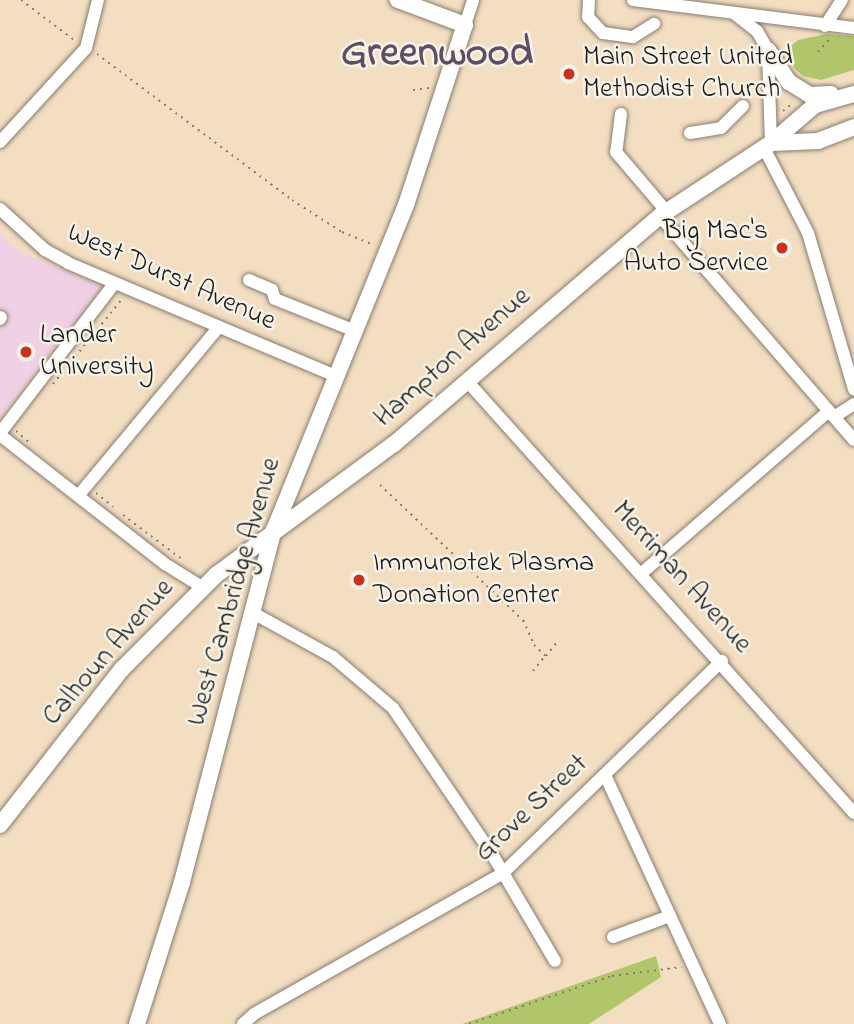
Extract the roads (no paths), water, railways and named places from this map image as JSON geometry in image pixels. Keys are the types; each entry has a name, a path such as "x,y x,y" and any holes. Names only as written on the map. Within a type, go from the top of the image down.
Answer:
{"main road":[{"path":"398,0 465,25"},
{"name":"West Cambridge Avenue","path":"137,1024 182,882 255,614 274,530 333,375 410,195 465,25"},
{"path":"768,50 789,82 810,95 854,94"},
{"name":"Hampton Avenue","path":"274,530 347,482 663,214 767,145 815,105 854,94"},
{"path":"767,145 818,141 854,127"},
{"name":"Calhoun Avenue","path":"0,825 122,670 202,587 274,530"}],"street":[{"path":"0,142 86,48 98,0"},
{"path":"465,25 473,0"},
{"path":"589,0 588,16 603,33 633,37 654,23"},
{"path":"633,0 692,4 733,14 829,29 853,28"},
{"path":"829,29 842,0"},
{"path":"733,14 757,31 768,50 767,145 808,233 854,389"},
{"path":"690,133 721,128 743,106"},
{"path":"621,114 616,152 663,214 854,440"},
{"name":"West Durst Avenue","path":"0,209 46,250 114,284 333,375"},
{"path":"249,280 272,290 275,299 353,330"},
{"path":"114,284 6,433 78,496 202,587"},
{"path":"78,496 219,327"},
{"name":"Merriman Avenue","path":"467,381 643,572 854,813"},
{"path":"643,572 832,414 854,404"},
{"path":"255,614 333,657 381,695 503,873 555,961"},
{"name":"Grove Street","path":"243,1024 254,1013 503,873 722,661"},
{"path":"605,775 720,1024"},
{"path":"614,937 670,916"}],"place":[{"name":"Main Street United Methodist Church","path":"569,74"},
{"name":"Big Mac's Auto Service","path":"782,248"},
{"name":"Lander University","path":"26,352"},
{"name":"Immunotek Plasma Donation Center","path":"359,580"}],"district":[{"name":"Greenwood","path":"437,54"}]}
